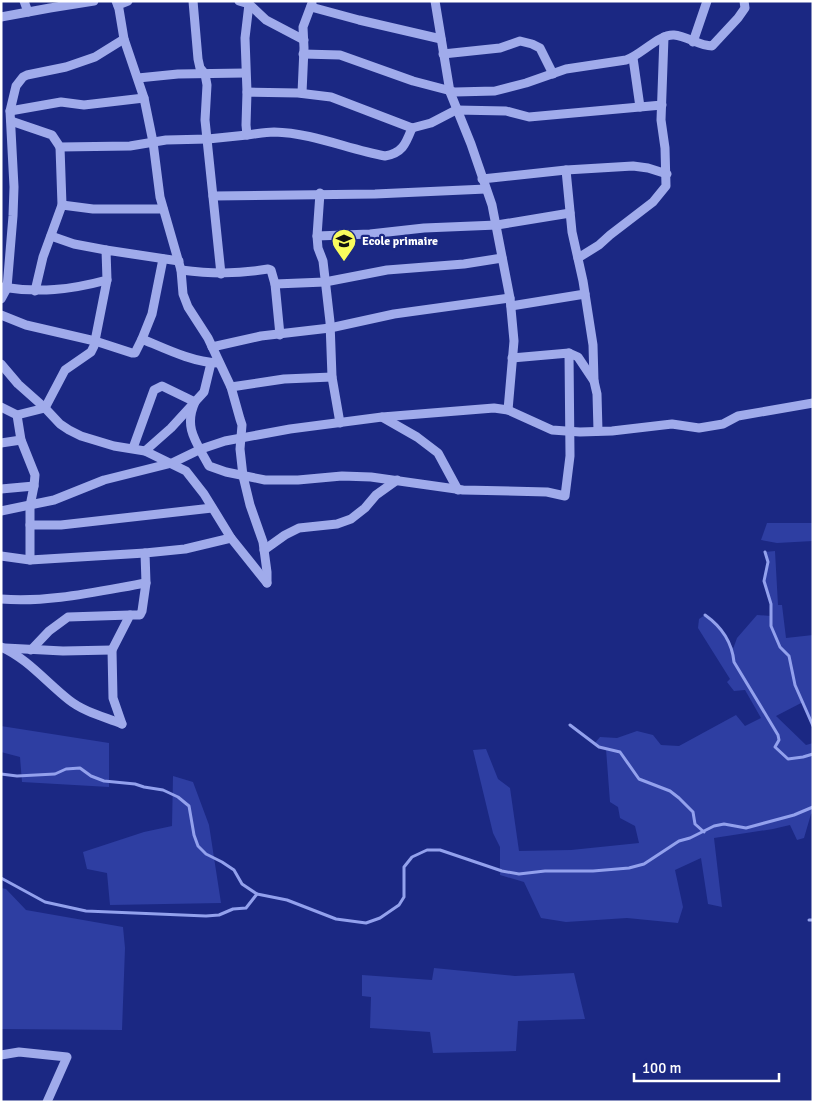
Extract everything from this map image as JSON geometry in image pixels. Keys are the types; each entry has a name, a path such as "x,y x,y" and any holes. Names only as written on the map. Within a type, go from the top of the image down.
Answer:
{"street":[{"path":"24,1 28,12"},
{"path":"1,17 94,1"},
{"path":"128,1 117,3 124,38 144,98 154,142 163,209 180,266 184,298 188,307 202,326 212,347 214,363 206,388 171,428 145,451"},
{"path":"193,1 198,59 200,68 206,74 206,120 220,274"},
{"path":"435,1 450,92 471,144 497,225 511,302 514,328 508,410"},
{"path":"693,42 708,1"},
{"path":"303,54 340,55 450,92 495,90 526,83 578,66 616,62 633,58 664,37 674,35 712,46 738,18 745,8 744,1"},
{"path":"244,2 266,20 304,40"},
{"path":"244,2 247,135"},
{"path":"302,93 303,27 312,4 359,20 440,39"},
{"path":"578,258 599,245 610,234 653,202 666,186 667,174 661,120 664,37"},
{"path":"1,299 4,288 14,188 11,116 16,86 23,77 95,57 124,38"},
{"path":"443,54 500,48 520,42 532,44 540,48 553,74"},
{"path":"633,58 640,107"},
{"path":"138,78 158,75 245,73"},
{"path":"247,92 302,93 331,97 412,128 431,123 456,110 506,111 528,117 662,105"},
{"path":"11,116 61,102 84,105 144,98"},
{"path":"11,116 52,135 60,148 62,205 43,257 35,291"},
{"path":"60,148 130,146 166,140 208,139 271,132 291,133 323,139 384,156 394,154 405,145 412,128"},
{"path":"482,180 566,170 633,166 667,174"},
{"path":"566,170 572,232 593,345 598,431"},
{"path":"213,196 320,193 375,194 486,189"},
{"path":"320,193 318,248 323,262 330,328 332,377 340,423"},
{"path":"62,205 93,209 163,209"},
{"path":"317,236 385,233 432,227 497,225 570,214"},
{"path":"51,236 74,244 163,259 180,266 220,274 240,274 268,269 273,272 280,334"},
{"path":"1,407 17,415 46,408 65,370 91,352 103,307 107,280 106,250"},
{"path":"275,284 325,282 387,270 464,264 502,258"},
{"path":"1,315 35,327 95,341 133,354 142,339 152,314 163,259"},
{"path":"4,288 35,291 55,290 107,280"},
{"path":"212,347 253,338 330,328 394,314 585,294"},
{"path":"1,364 18,384 46,408 60,424 81,436 114,446 145,451 186,471 193,478 231,538 267,583 263,542 250,505 243,476 240,439 242,425 231,387 214,363 170,351 142,339"},
{"path":"512,358 569,353 576,355 594,381"},
{"path":"195,402 190,412 189,425 210,466 243,476 265,480 298,480 342,476 397,480 458,490 547,492 565,496 569,474 569,353"},
{"path":"231,387 287,379 332,377"},
{"path":"133,448 154,390 162,386 195,402"},
{"path":"1,511 54,500 104,480 172,463 201,448 225,441 254,435 382,417 494,408 508,410 552,430 598,431 672,424 699,428 723,424 738,416 813,404"},
{"path":"17,415 21,440 35,475 30,506 30,560"},
{"path":"382,417 417,437 438,453 458,490"},
{"path":"1,443 21,440"},
{"path":"264,550 285,535 299,528 337,524 351,519 365,508 376,495 397,480"},
{"path":"1,489 34,486"},
{"path":"30,525 69,525 212,508"},
{"path":"1,556 30,560 145,554 185,549 231,538"},
{"path":"31,650 48,632 68,617 142,613 146,583 145,554"},
{"path":"1,598 19,600 70,596 146,583"},
{"path":"3,647 79,707 122,724 113,698 112,650 130,615"},
{"path":"3,647 64,651 112,650"},
{"path":"1,1055 19,1052 67,1057 48,1102"}],"shaded area":[{"path":"767,523 813,523 813,541 777,543 761,540"},
{"path":"775,551 778,605 782,605 786,638 813,635 813,726 803,702 776,716 806,745 813,743 813,813 811,814 804,838 797,840 790,825 714,838 722,907 708,904 701,858 675,870 683,907 678,923 627,918 566,922 541,918 524,882 500,875 500,847 493,833 473,750 486,749 498,779 510,788 519,851 571,850 639,843 635,826 620,818 618,807 610,802 606,749 594,744 600,737 617,738 637,731 653,735 661,745 679,746 736,715 745,726 761,718 745,690 734,691 727,682 730,679 698,628 699,619 705,615 721,630 733,649 737,638 757,615 771,616 771,604 764,581 768,562 765,552"},
{"path":"1,726 109,743 109,787 22,782 20,757 1,752"},
{"path":"173,776 193,782 209,825 221,903 110,905 107,873 87,869 83,852 144,832 172,826"},
{"path":"1,888 6,889 26,910 123,927 125,948 122,1030 1,1029"},
{"path":"434,968 515,976 574,973 585,1019 518,1021 516,1051 433,1053 430,1032 370,1028 371,997 362,996 362,975 432,980"}],"waterway":[{"path":"765,552 768,562 764,581 771,604 771,626 780,647 789,656 795,685 813,726"},
{"path":"705,615 725,636 731,648 734,662 778,735 779,740 775,747 788,759 813,754"},
{"path":"570,725 599,747 620,752 639,779 670,791 679,798 693,812 695,824 704,832"},
{"path":"1,774 17,776 55,774 66,769 80,768 91,776 104,781 135,784 163,790 178,797 189,806 198,846 206,854 234,870 242,884 257,894 287,900 336,919 366,923 380,918 399,905 404,897 404,867 412,857 427,850 440,850 502,871 519,874 545,871 593,871 629,868 644,864 679,841 690,838 714,826 724,824 746,828 794,815 813,807"},
{"path":"1,878 45,902 86,911 219,915 233,909 246,908 257,894"}],"place":[{"name":"Ecole primaire","path":"344,262"}]}
